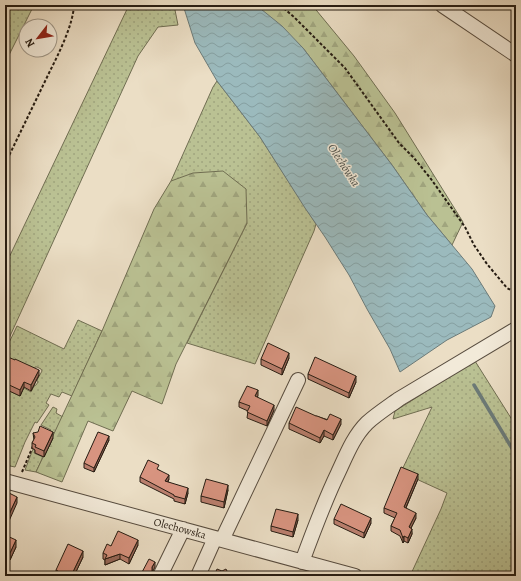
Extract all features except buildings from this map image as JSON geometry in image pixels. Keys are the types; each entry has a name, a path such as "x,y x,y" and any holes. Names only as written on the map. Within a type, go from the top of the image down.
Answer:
{"street":[{"path":"442,5 516,55"},
{"path":"302,562 324,502 348,449 367,423 399,399 516,329"},
{"path":"198,576 298,380"},
{"name":"Olechowska","path":"11,483 351,576"},
{"path":"160,576 183,529"}],"path":[{"path":"5,164 61,48 74,10 74,5"},
{"path":"280,5 346,68 399,143 414,158 431,179 465,227 474,245 487,264 507,288 516,293"},
{"path":"11,483 34,443"}],"green space":[{"path":"5,5 34,5 28,18 18,18 18,37 5,63"},
{"path":"129,5 174,5 178,25 158,27 138,56 5,347 5,266"},
{"path":"256,5 312,5 354,56 395,113 463,222 452,245 427,215 392,165 303,48"},
{"path":"217,81 260,137 316,224 255,364 187,343 247,223 171,181"},
{"path":"223,171 246,189 247,223 176,364 162,404 132,391 113,431 88,421 62,482 36,472 102,331 154,209 171,181 193,173"},
{"path":"78,320 102,331 72,396 62,392 59,397 51,394 46,403 49,405 37,423 35,422 15,467 5,465 5,389 20,396 24,388 31,392 38,382 37,380 42,371 37,367 35,367 33,371 5,367 5,351 17,326 64,349"},
{"path":"475,361 516,426 516,576 410,576 447,493 401,472 432,407 393,419 395,411"},
{"path":"53,407 57,409 56,413 63,417 55,434 50,431 51,430 41,425"},
{"path":"33,449 35,450 34,453 43,457 36,472 25,470"}],"water":[{"path":"183,5 256,5 282,26 303,48 392,165 427,215 472,269 495,306 491,317 447,340 400,372 390,349 349,275 260,137 217,81 195,43"}],"waterway":[{"name":"Olechówka","path":"474,385 516,453"}]}
